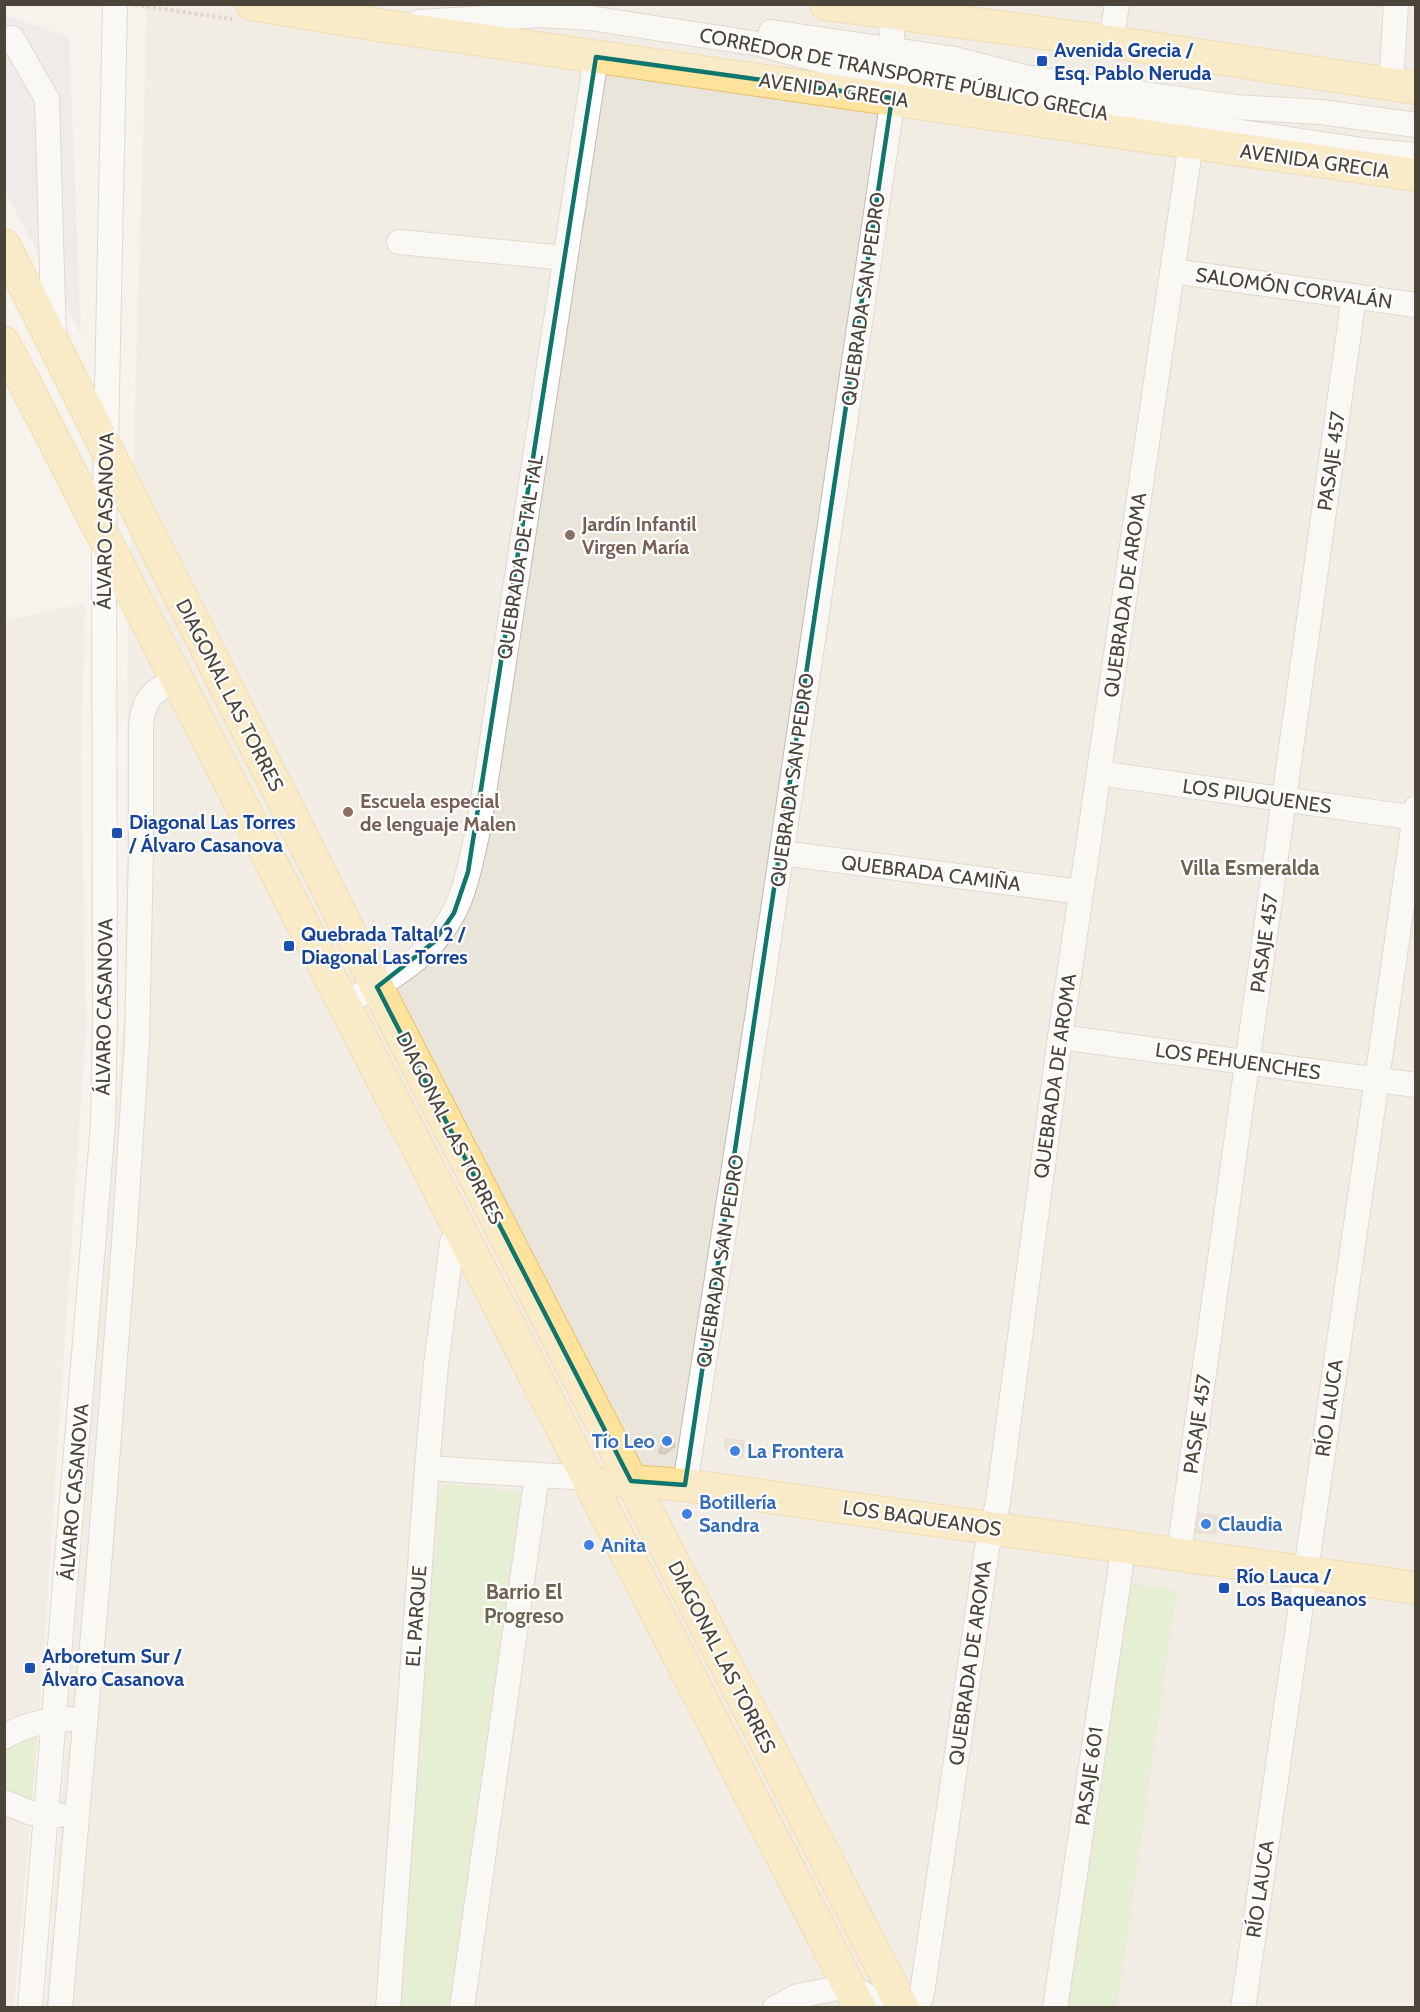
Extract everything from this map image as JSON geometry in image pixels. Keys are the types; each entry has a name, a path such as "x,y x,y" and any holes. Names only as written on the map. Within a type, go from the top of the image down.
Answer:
{"main road":[{"name":"AVENIDA GRECIA","path":"252,4 596,57 893,74 1191,143 1416,175"},
{"path":"826,4 888,8 1403,87"},
{"name":"DIAGONAL LAS TORRES","path":"4,245 377,987 903,2007"},
{"name":"DIAGONAL LAS TORRES","path":"4,343 345,1002 854,1997"},
{"name":"LOS BAQUEANOS","path":"587,1478 685,1485 1124,1545 1416,1588"}],"street":[{"name":"ÁLVARO CASANOVA","path":"30,2007 103,1124 104,537 115,4"},
{"name":"CORREDOR DE TRANSPORTE PÚBLICO GRECIA","path":"583,4 893,74 955,59 1048,81 1235,107 1321,112 1416,125"},
{"path":"1111,42 1117,4"},
{"path":"1396,4 1403,87"},
{"name":"QUEBRADA SAN PEDRO","path":"685,1485 782,853 893,74 888,8"},
{"name":"CORREDOR DE TRANSPORTE PÚBLICO GRECIA","path":"391,27 439,20 575,16 759,44 831,63 982,88 1075,108 1370,151 1416,155"},
{"path":"4,41 12,38 47,99 54,345"},
{"name":"QUEBRADA DE TAL TAL","path":"345,1002 377,987 411,964 434,942 454,913 468,872 479,826 596,57"},
{"name":"QUEBRADA DE AROMA","path":"916,2007 922,1993 985,1560 1000,1490 1060,1037 1191,143"},
{"path":"399,242 565,258"},
{"name":"SALOMÓN CORVALÁN","path":"1172,271 1416,305"},
{"name":"PASAJE 457","path":"1179,1553 1354,296"},
{"name":"ÁLVARO CASANOVA","path":"60,2007 124,1242 137,1042 141,850 140,749 143,708 151,694 177,679"},
{"name":"LOS PIUQUENES","path":"1099,773 1284,800 1415,815"},
{"name":"RÍO LAUCA","path":"1243,2007 1415,815"},
{"path":"105,849 141,850"},
{"name":"QUEBRADA CAMIÑA","path":"782,853 1081,892"},
{"name":"LOS PEHUENCHES","path":"1060,1037 1416,1085"},
{"name":"EL PARQUE","path":"388,2007 436,1365 452,1243 460,1228"},
{"name":"LOS BAQUEANOS","path":"427,1468 587,1478"},
{"path":"462,2007 537,1475"},
{"name":"PASAJE 601","path":"1055,2007 1124,1545"},
{"path":"4,1737 26,1726 55,1720 85,1719"},
{"path":"4,1802 31,1814 77,1815"},
{"path":"775,2007 798,1996 854,1997 889,2007"}],"highlighted area":[{"path":"596,57 892,98 685,1485 631,1481 377,987 434,942 454,913 468,872"}],"shaded area":[{"path":"141,5 1415,5 1415,2007 45,2008 125,1002 128,633 147,12"},
{"path":"5,15 69,38 81,335 5,190"},
{"path":"85,603 81,753 86,1029 38,1734 14,2008 4,2007 4,622"}],"green space":[{"path":"447,1484 521,1492 450,2007 398,2008 438,1502 441,1489"},
{"path":"1128,1583 1177,1590 1117,2007 1068,2008"},
{"path":"38,1735 32,1802 5,1790 4,1742"}],"building":[{"name":"Tío Leo","path":"664,1436 670,1436 675,1446 665,1454 659,1453"},
{"name":"La Frontera","path":"726,1439 744,1441 743,1458 730,1456 725,1446"},
{"name":"Claudia","path":"1197,1513 1218,1516 1215,1534 1195,1532"}],"place":[{"name":"Avenida Grecia / Esq. Pablo Neruda","path":"1042,61"},
{"name":"Jardín Infantil Virgen María","path":"570,535"},
{"name":"Escuela especial de lenguaje Malen","path":"348,812"},
{"name":"Diagonal Las Torres / Álvaro Casanova","path":"117,833"},
{"name":"Quebrada Taltal 2 / Diagonal Las Torres","path":"289,946"},
{"name":"Tío Leo","path":"667,1441"},
{"name":"La Frontera","path":"735,1451"},
{"name":"Botillería Sandra","path":"687,1514"},
{"name":"Claudia","path":"1206,1524"},
{"name":"Anita","path":"589,1545"},
{"name":"Río Lauca / Los Baqueanos","path":"1224,1588"},
{"name":"Arboretum Sur / Álvaro Casanova","path":"30,1668"}],"district":[{"name":"Villa Esmeralda","path":"1250,867"},
{"name":"Barrio El Progreso","path":"524,1603"}]}
